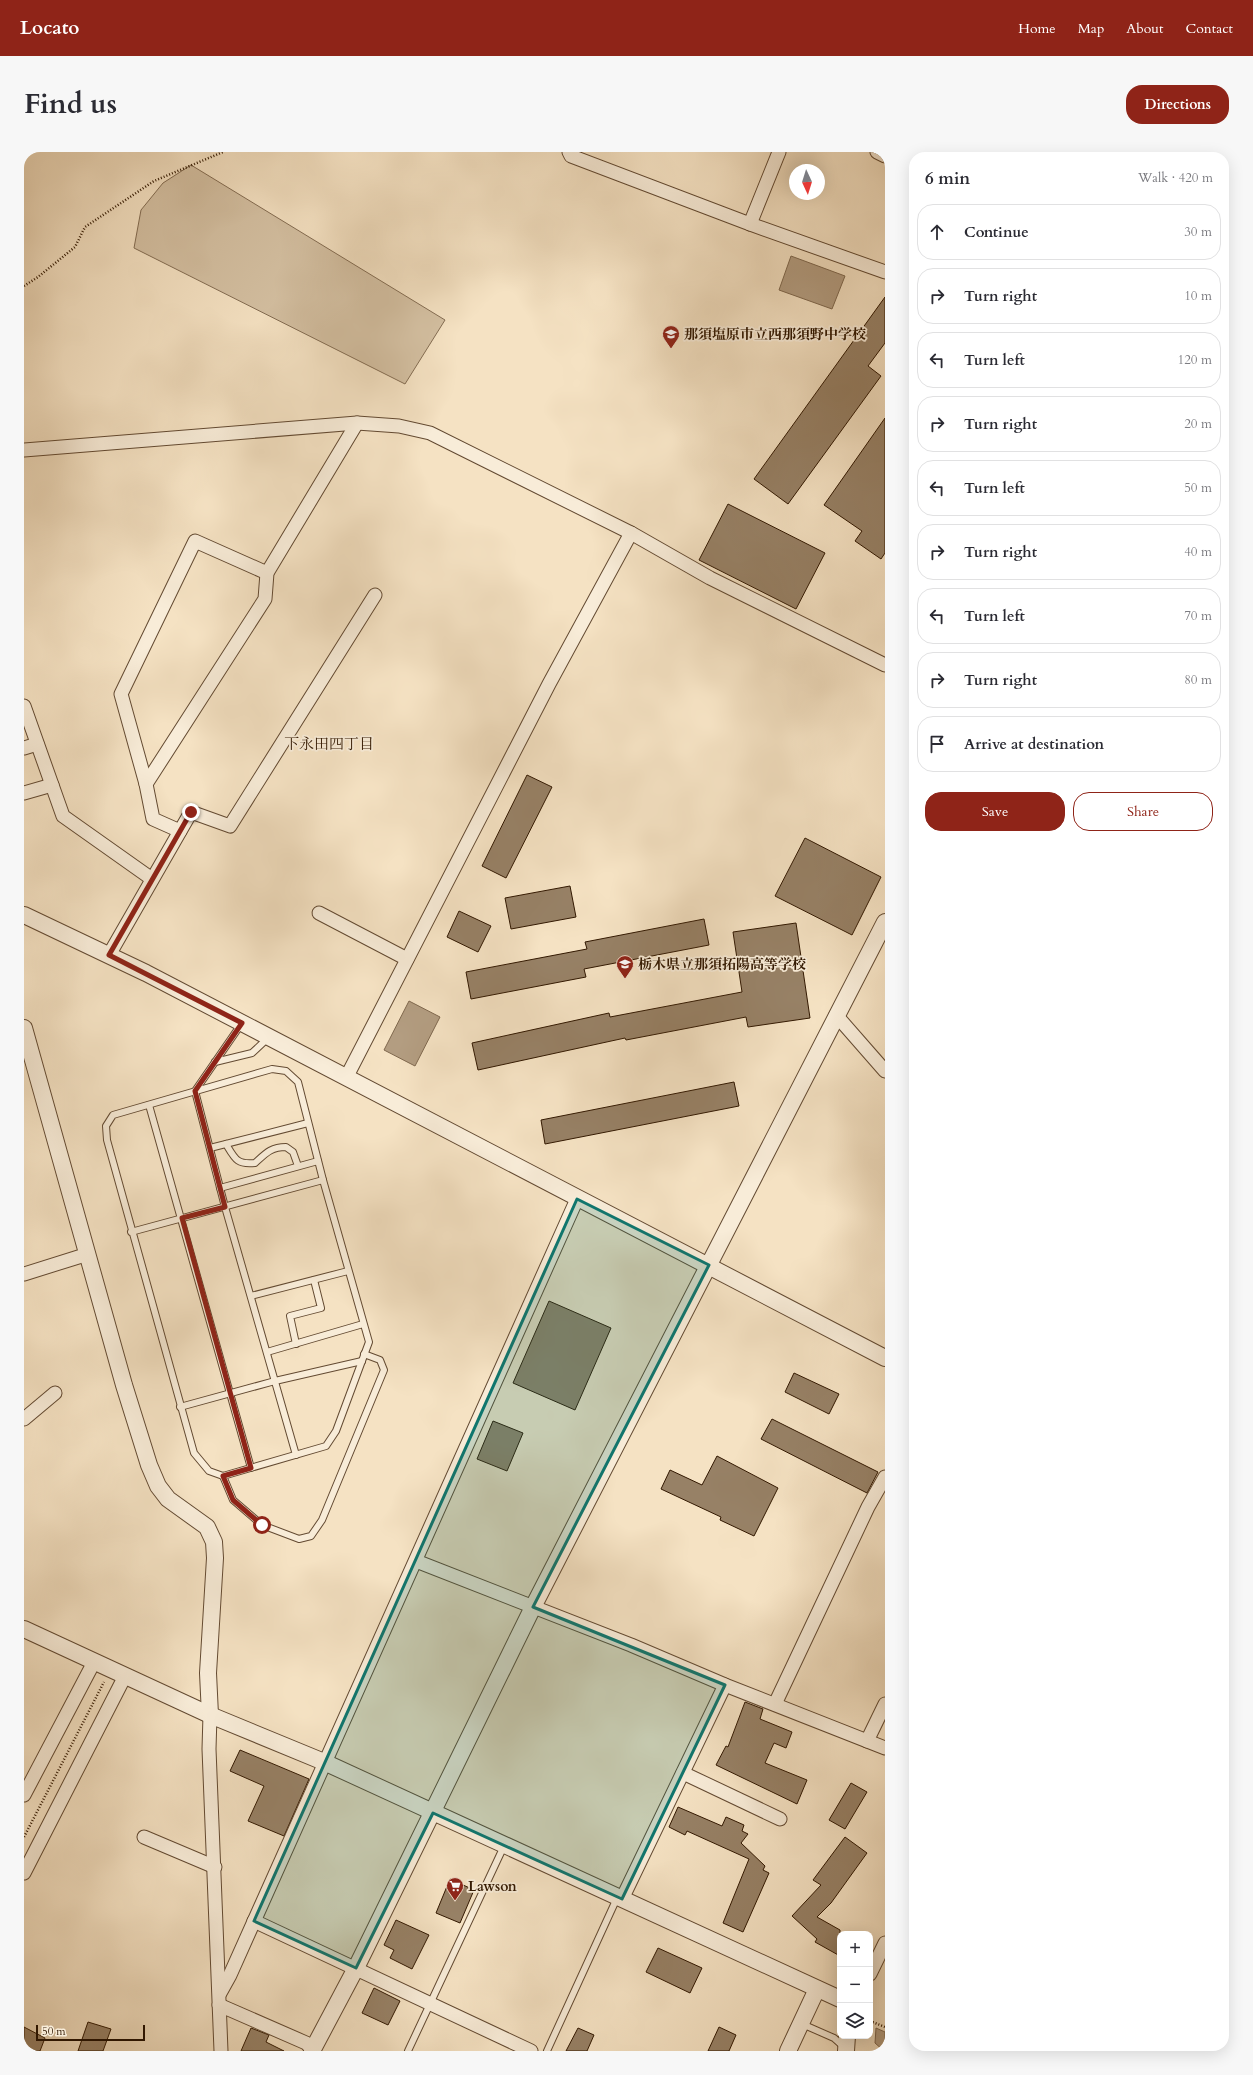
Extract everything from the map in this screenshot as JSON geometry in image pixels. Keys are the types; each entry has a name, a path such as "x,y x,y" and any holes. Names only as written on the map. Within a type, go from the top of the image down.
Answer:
{"street":[{"path":"750,224 779,152"},
{"path":"877,152 885,156"},
{"path":"571,153 750,224 885,272"},
{"path":"24,450 357,423 400,426 430,433 631,533 710,578 885,665"},
{"path":"146,784 265,598 267,573 357,423"},
{"path":"346,1078 549,684 631,533"},
{"path":"180,831 152,819 146,784 121,694 195,541 267,573"},
{"path":"109,955 191,812 230,826 375,595"},
{"path":"24,706 64,816 152,879"},
{"path":"24,748 38,744"},
{"path":"24,794 52,785"},
{"path":"319,913 407,959"},
{"path":"24,915 109,955 242,1023 576,1199 709,1266 885,1358"},
{"path":"220,1999 306,2044 313,2051 433,1813 533,1607 885,922"},
{"path":"836,1015 885,1071"},
{"path":"24,1028 124,1385 149,1465 158,1486 168,1498 207,1527 214,1542 215,1558 208,1673 210,1715 209,1749 215,1867 221,2051"},
{"path":"220,1999 324,1762 416,1561 576,1199"},
{"path":"24,1274 88,1254"},
{"path":"24,1419 55,1393"},
{"path":"775,1704 868,1507 885,1477"},
{"path":"416,1561 631,1645 725,1685 885,1748"},
{"path":"24,1629 210,1715 324,1762 837,1998"},
{"path":"24,1795 28,1776 94,1662"},
{"path":"24,1873 125,1676"},
{"path":"620,1898 683,1774 725,1685"},
{"path":"867,1741 885,1704"},
{"path":"683,1774 780,1819"},
{"path":"144,1837 215,1867"},
{"path":"254,1921 430,2002 530,2051"},
{"path":"873,1968 885,1942"},
{"path":"791,2050 800,2024 817,1989"}],"lane":[{"path":"242,1023 195,1091 225,1207 296,1455"},
{"path":"215,1062 252,1053 268,1037"},
{"path":"272,1069 286,1071 298,1082 323,1180 369,1342 336,1431 326,1446 223,1476 209,1471 194,1453 131,1232 107,1140 106,1126 114,1115 195,1091 272,1069"},
{"path":"149,1105 182,1218 251,1468"},
{"path":"210,1148 308,1123"},
{"path":"226,1144 237,1161 245,1164 255,1163 266,1151 276,1147 286,1147 293,1152 298,1166"},
{"path":"220,1188 318,1161"},
{"path":"131,1232 323,1180"},
{"path":"250,1296 348,1271"},
{"path":"296,1344 290,1316 321,1308 314,1280"},
{"path":"267,1352 363,1324"},
{"path":"223,1476 233,1500 262,1525 299,1540 311,1536 322,1520 384,1370 380,1360 364,1354"},
{"path":"180,1407 275,1381 362,1361"},
{"path":"408,2051 505,1845"},
{"path":"547,2051 620,1898"},
{"path":"800,2024 834,2038 845,2047"}],"path":[{"path":"24,286 38,277 75,247 85,227 154,180 223,152"},
{"path":"24,1837 110,1669"},
{"path":"873,2022 885,2027"}],"highlighted area":[{"path":"577,1199 709,1265 533,1607 725,1685 622,1899 433,1813 356,1968 254,1921"}],"shaded area":[{"path":"191,165 445,320 405,384 134,248 141,210 163,183"},
{"path":"791,256 845,276 832,309 779,290"},
{"path":"409,1001 440,1017 415,1066 384,1050"},
{"path":"876,2028 885,2032 884,2051 875,2043"}],"building":[{"path":"885,297 885,343 868,366 881,376 788,504 754,479"},
{"path":"885,418 885,553 881,559 855,541 862,531 824,505"},
{"path":"728,504 825,553 796,609 699,560"},
{"path":"527,775 552,787 506,878 482,866"},
{"path":"805,838 881,877 852,935 775,896"},
{"path":"570,886 576,917 511,929 505,898"},
{"path":"459,911 491,926 478,952 447,937"},
{"path":"704,919 709,945 584,969 586,977 471,999 466,972 587,949 585,942"},
{"path":"796,923 810,1018 748,1027 746,1017 626,1040 625,1038 478,1070 472,1043 609,1013 610,1017 742,992 733,932"},
{"path":"734,1082 739,1106 545,1144 541,1120"},
{"path":"549,1301 611,1328 575,1410 513,1383"},
{"path":"794,1373 839,1394 829,1414 785,1392"},
{"path":"772,1419 878,1472 867,1493 761,1439"},
{"path":"493,1421 523,1433 507,1471 477,1459"},
{"path":"717,1456 778,1488 754,1536 720,1520 721,1517 661,1489 670,1470 702,1485"},
{"path":"745,1702 763,1709 760,1719 792,1732 786,1748 774,1743 765,1763 807,1780 797,1804 716,1765 726,1746 728,1747"},
{"path":"240,1750 309,1779 284,1836 248,1821 264,1786 230,1771"},
{"path":"851,1783 867,1792 845,1829 829,1820"},
{"path":"678,1807 722,1826 726,1817 744,1825 742,1831 748,1834 741,1843 765,1866 763,1870 769,1873 743,1932 723,1923 749,1859 687,1831 685,1835 669,1827"},
{"path":"845,1837 867,1853 831,1903 817,1917 840,1930 837,1931 837,1954 815,1942 817,1939 792,1916 821,1885 813,1880"},
{"name":"Lawson","path":"450,1879 474,1890 460,1923 436,1913"},
{"path":"396,1920 429,1935 412,1969 390,1958 394,1950 384,1945"},
{"path":"658,1948 702,1968 690,1993 646,1972"},
{"path":"374,1988 400,2001 388,2025 362,2013"},
{"path":"88,2022 111,2029 103,2051 78,2051"},
{"path":"24,2027 45,2038 40,2051 33,2051 24,2047"},
{"path":"719,2027 736,2035 729,2051 708,2051"},
{"path":"251,2028 269,2035 266,2042 284,2051 241,2051"},
{"path":"578,2028 594,2035 587,2051 566,2051"}],"place":[{"name":"那須塩原市立西那須野中学校","path":"671,349"},
{"name":"栃木県立那須拓陽高等学校","path":"625,979"},
{"name":"Lawson","path":"455,1901"}],"district":[{"name":"下永田四丁目","path":"329,744"}],"route":[{"path":"191,812 109,955 242,1023 195,1091 225,1207 182,1218 251,1468 223,1476 233,1500 262,1525"}]}
